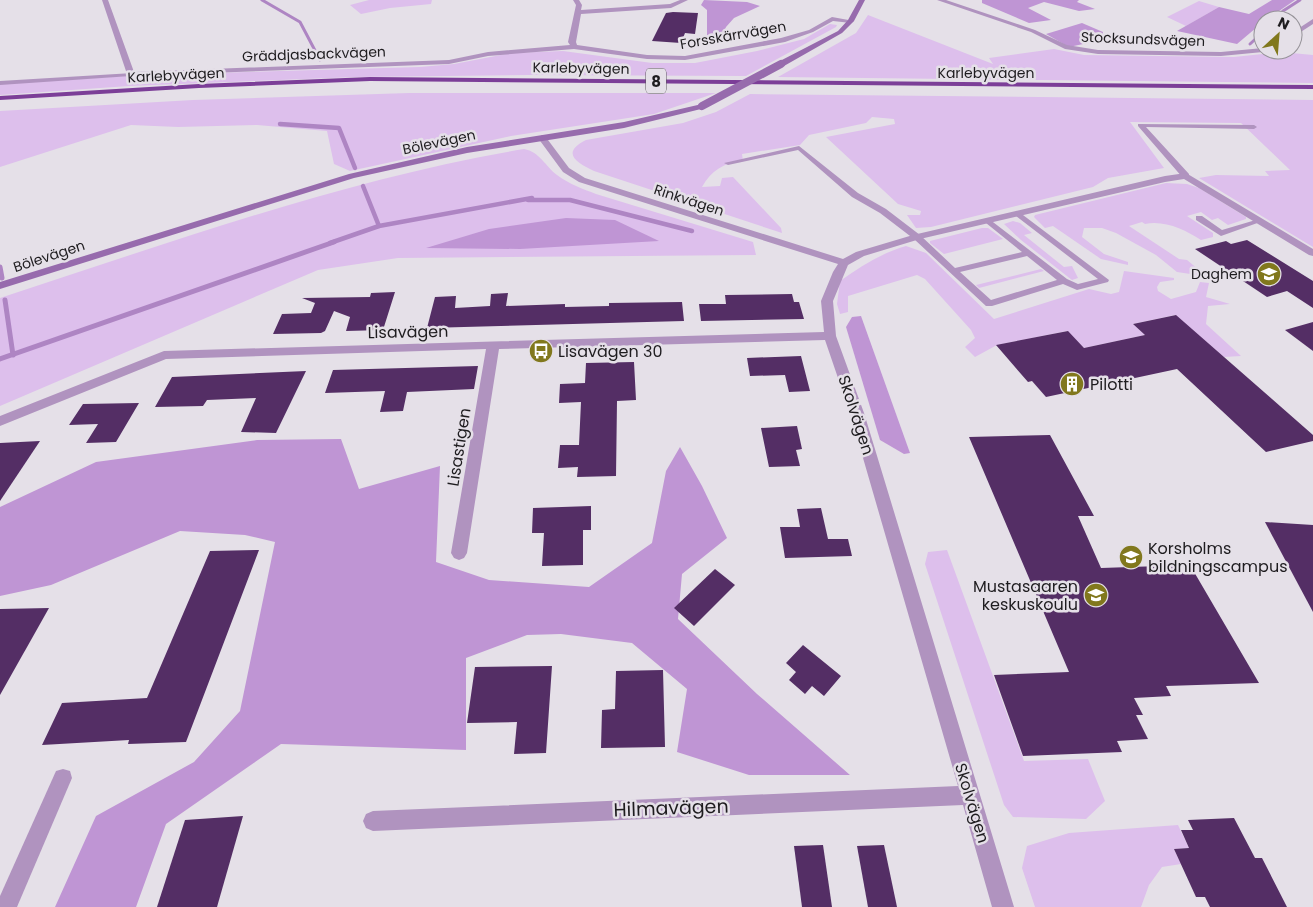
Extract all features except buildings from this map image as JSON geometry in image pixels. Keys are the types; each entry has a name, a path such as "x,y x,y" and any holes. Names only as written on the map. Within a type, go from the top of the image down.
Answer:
{"highway":[{"name":"Karlebyvägen","path":"0,98 199,86 370,79 1313,87"},
{"name":"Karlebyvägen","path":"0,106 366,87 564,87 750,91"},
{"path":"1186,95 1313,96"}],"main road":[{"name":"Bölevägen","path":"0,286 352,176 467,150 624,125 702,106 840,32 851,21 862,0"}],"street":[{"path":"105,0 131,74"},
{"path":"574,47 572,42 579,5 576,0"},
{"path":"577,12 671,6 685,0"},
{"name":"Stocksundsvägen","path":"940,0 1033,31 1065,47 1080,50 1221,54 1253,51"},
{"name":"Forsskärrvägen","path":"574,47 647,57 685,58 782,40 811,30 832,19 851,21"},
{"name":"Gräddjasbackvägen","path":"131,74 449,62 488,54 574,47"},
{"name":"Rinkvägen","path":"542,138 566,170 582,180 844,263"},
{"path":"844,263 860,254 917,237 1165,178 1186,176 1313,252"},
{"name":"Skolvägen","path":"844,263 838,272 827,301 830,336 857,413 1003,907"},
{"name":"Lisavägen","path":"0,421 164,356 186,353 830,336"},
{"name":"Lisastigen","path":"459,553 493,346"},
{"path":"6,907 63,778"},
{"name":"Hilmavägen","path":"373,821 969,795"}],"lane":[{"path":"0,83 131,74"},
{"path":"1186,176 1140,125 1254,127"},
{"path":"728,163 800,148 856,195 883,211 917,237 989,304 1064,281"},
{"path":"990,221 1064,281 1077,287 1105,280 1018,214"},
{"path":"1199,218 1221,233 1259,221"},
{"path":"953,271 1029,253"}],"shaded area":[{"path":"369,0 432,0 431,4 390,8 361,14 350,5"},
{"path":"704,0 747,2 760,6 734,18 724,32 729,38 707,44 707,10 701,5"},
{"path":"982,0 1079,0 1077,2 1095,9 1079,11 1044,2 1028,8 1051,20 1029,23 982,3"},
{"path":"1272,0 1295,0 1280,10 1256,10"},
{"path":"1199,1 1219,7 1186,26 1167,17"},
{"path":"1219,7 1249,14 1253,12 1253,30 1237,44 1177,31"},
{"path":"868,15 993,64 989,58 1054,49 1084,55 1234,57 1253,55 1253,60 1303,60 1303,54 1313,55 1313,83 778,77 856,33"},
{"path":"1082,23 1103,32 1102,40 1069,47 1046,34"},
{"path":"830,24 837,25 746,76 528,75 356,77 129,86 0,95 0,84 142,75 420,67 454,64 511,53 563,51 652,63 695,63 757,51 804,39"},
{"path":"409,93 716,93 654,114 511,136 350,171 334,164 327,131 257,125 178,127 131,125 0,167 0,111 193,100"},
{"path":"750,94 1313,100 1313,247 1199,178 1216,175 1269,176 1265,171 1290,170 1241,123 1130,122 1164,168 1108,178 1093,187 931,227 916,228 907,215 920,215 921,211 898,204 826,137 895,124 894,119 872,117 866,123 809,135 800,145 742,154 743,161 730,163 719,168 702,187 720,186 722,178 733,177 781,228 782,233 594,171 582,165 574,157 574,149 586,140 683,123 716,112"},
{"path":"524,149 534,153 557,175 576,186 596,194 753,242 756,255 398,258 318,270 0,406 0,298 194,234 325,195 391,177"},
{"path":"1166,183 1187,184 1199,188 1246,217 1246,219 1228,225 1218,218 1212,220 1201,212 1187,216 1213,233 1213,237 1201,240 1182,229 1160,223 1145,224 1142,222 1129,226 1179,259 1187,260 1204,276 1177,272 1156,255 1116,233 1102,228 1084,228 1082,237 1104,254 1128,262 1128,265 1101,259 1053,226 1045,228 1034,217 1035,215"},
{"path":"566,218 615,220 659,241 520,249 426,248 489,229"},
{"path":"1013,221 1020,223 1032,233 1024,235 1064,267 1072,266 1078,278 1072,280 1021,240 1004,224"},
{"path":"988,228 1003,239 944,254 930,243 930,241"},
{"path":"906,246 926,253 994,319 1089,289 1111,294 1119,292 1124,271 1174,278 1174,280 1160,282 1157,287 1158,291 1171,299 1196,292 1200,282 1209,283 1206,297 1230,304 1208,306 1206,324 1241,356 1224,357 1175,315 1133,324 1145,335 1084,348 1067,331 997,345 975,357 965,347 975,338 971,330 925,279 917,275 848,296 848,312 840,314 837,304 840,281 872,260"},
{"path":"1041,269 1044,271 979,288 976,285"},
{"path":"861,316 910,453 904,454 880,440 846,327 852,317"},
{"path":"341,439 359,489 440,466 436,562 489,580 589,587 652,543 666,471 680,447 702,486 727,538 682,574 678,619 757,694 850,775 749,775 677,752 687,689 632,643 561,634 527,635 466,658 466,750 281,744 166,824 136,907 55,907 96,816 194,762 240,711 275,542 245,535 180,531 51,585 0,596 0,507 96,462 257,440"},
{"path":"947,550 1024,761 1088,759 1105,801 1086,819 1013,817 1004,805 925,564 928,552"},
{"path":"1178,825 1189,848 1174,849 1181,864 1162,867 1149,885 1141,907 1035,907 1022,868 1027,846 1069,833"}],"waterway":[{"path":"262,0 300,22 320,60"},
{"path":"1285,10 1300,0"},
{"path":"1250,44 1253,41"},
{"path":"280,124 339,128 355,168"},
{"path":"363,186 379,226"},
{"path":"379,226 532,198"},
{"path":"528,200 570,200 692,231"},
{"path":"330,243 379,226"},
{"path":"13,354 334,242"},
{"path":"0,267 2,278"},
{"path":"5,300 13,354"},
{"path":"0,359 13,354"}],"place":[{"name":"Daghem","path":"1269,274"},
{"name":"Lisavägen 30","path":"541,351"},
{"name":"Pilotti","path":"1072,384"},
{"name":"Korsholms bildningscampus","path":"1131,557"},
{"name":"Mustasaaren keskuskoulu","path":"1096,595"}]}
